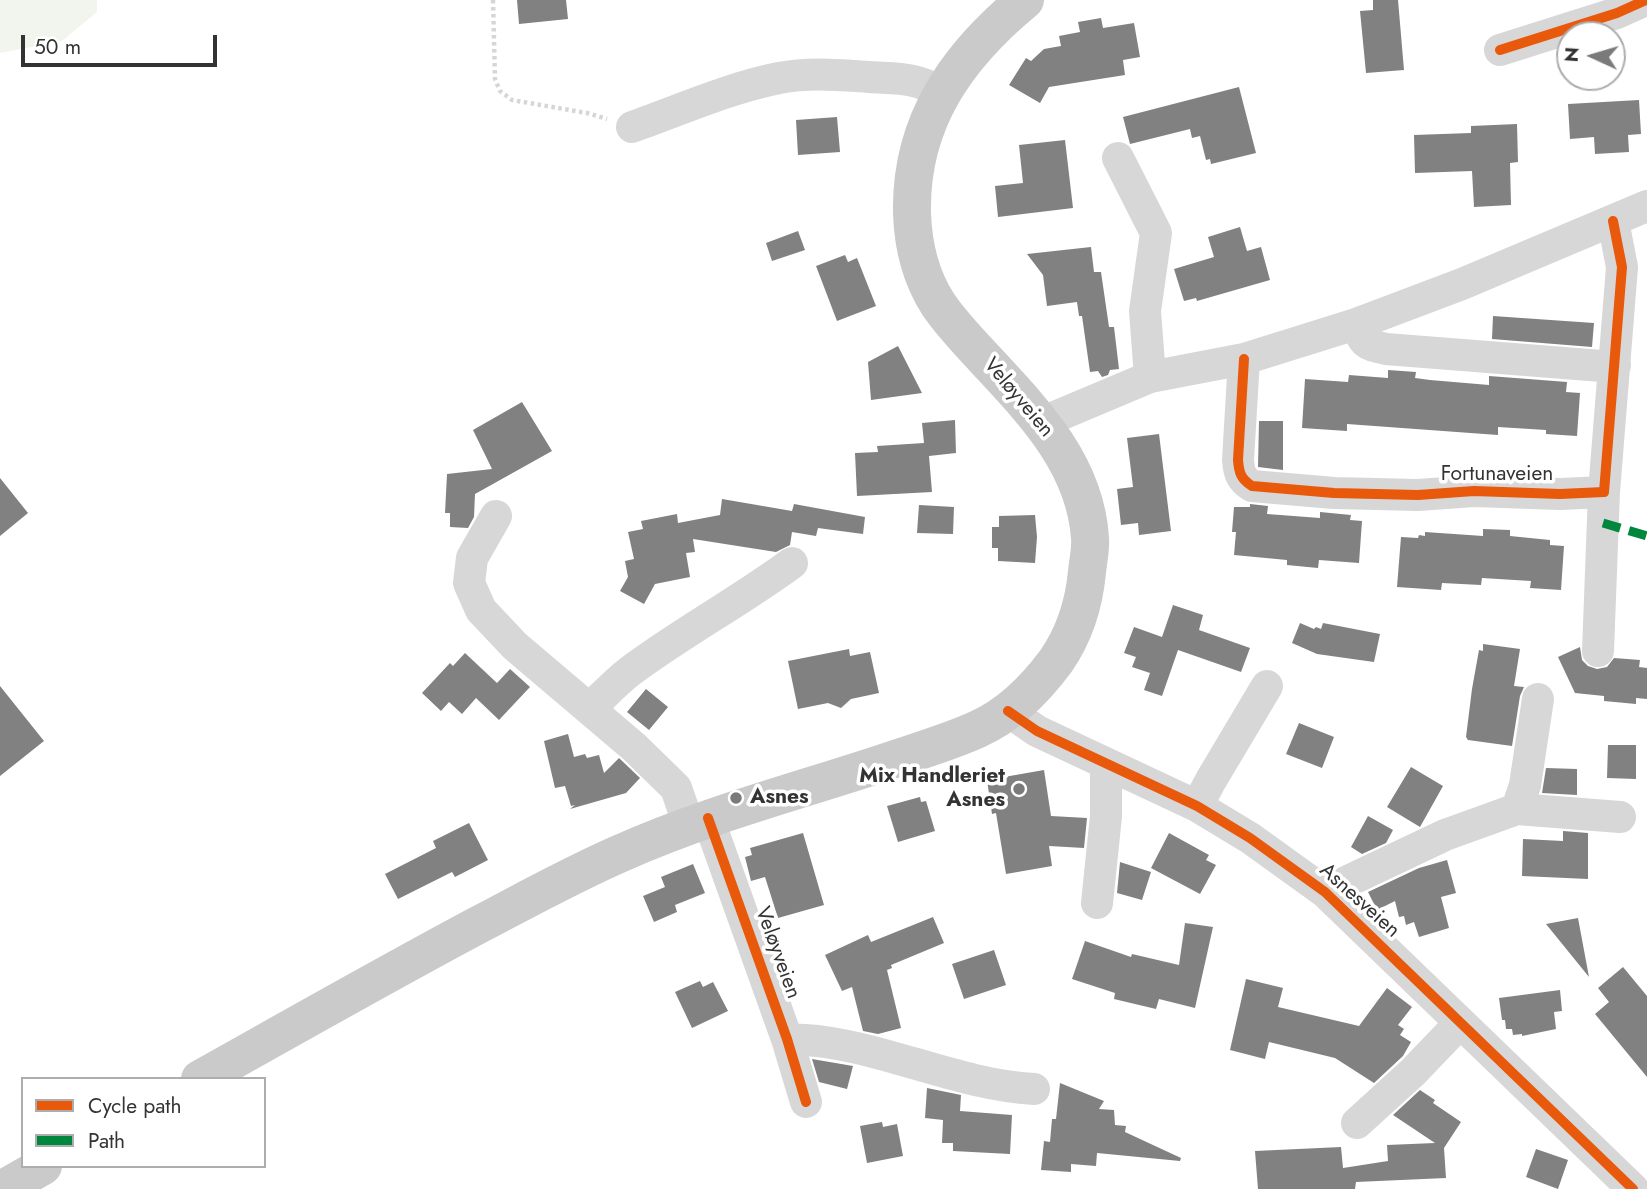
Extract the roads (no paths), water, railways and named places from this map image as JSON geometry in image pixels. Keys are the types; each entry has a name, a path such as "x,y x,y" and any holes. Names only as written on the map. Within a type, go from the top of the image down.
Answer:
{"main road":[{"name":"Veløyveien","path":"204,1077 420,956 566,878 621,852 699,822 980,728 1007,711 1032,690 1056,660 1076,626 1085,590 1090,541 1084,501 1068,461 1043,422 937,302 920,269 913,236 915,164 925,130 941,92 958,68 1002,19 1025,0"},
{"path":"2,1189 39,1168"}],"street":[{"path":"1500,50 1617,13 1646,0"},
{"path":"632,127 742,88 780,78 825,74 902,78 923,82 941,92"},
{"path":"1118,158 1156,233 1145,312 1150,377"},
{"path":"1043,422 1150,377 1244,359 1356,324 1462,284 1647,206"},
{"path":"1598,652 1604,492 1622,267 1613,222"},
{"path":"1356,324 1362,340 1368,345 1386,349 1615,365"},
{"name":"Fortunaveien","path":"1244,359 1238,460 1239,473 1245,482 1252,485 1334,493 1406,495 1474,491 1560,494 1604,492"},
{"path":"496,516 472,558 468,583 481,610 515,646 677,788 699,822"},
{"path":"589,709 626,674 691,628 761,586 792,563"},
{"path":"1198,806 1211,779 1267,686"},
{"path":"1538,699 1525,785 1517,809 1620,817"},
{"name":"Asnesveien","path":"1007,711 1037,731 1198,806 1250,838 1325,892 1633,1189"},
{"path":"1097,903 1106,816 1106,764"},
{"name":"Asnesveien","path":"1325,892 1445,835 1517,809"},
{"name":"Veløyveien","path":"699,822 787,1039 806,1102"},
{"path":"1357,1123 1413,1072 1460,1023"},
{"path":"787,1039 825,1042 939,1071 1015,1088 1034,1089"}],"place":[{"name":"Mix Handleriet Asnes","path":"1019,789"},
{"name":"Asnes","path":"736,798"}]}
